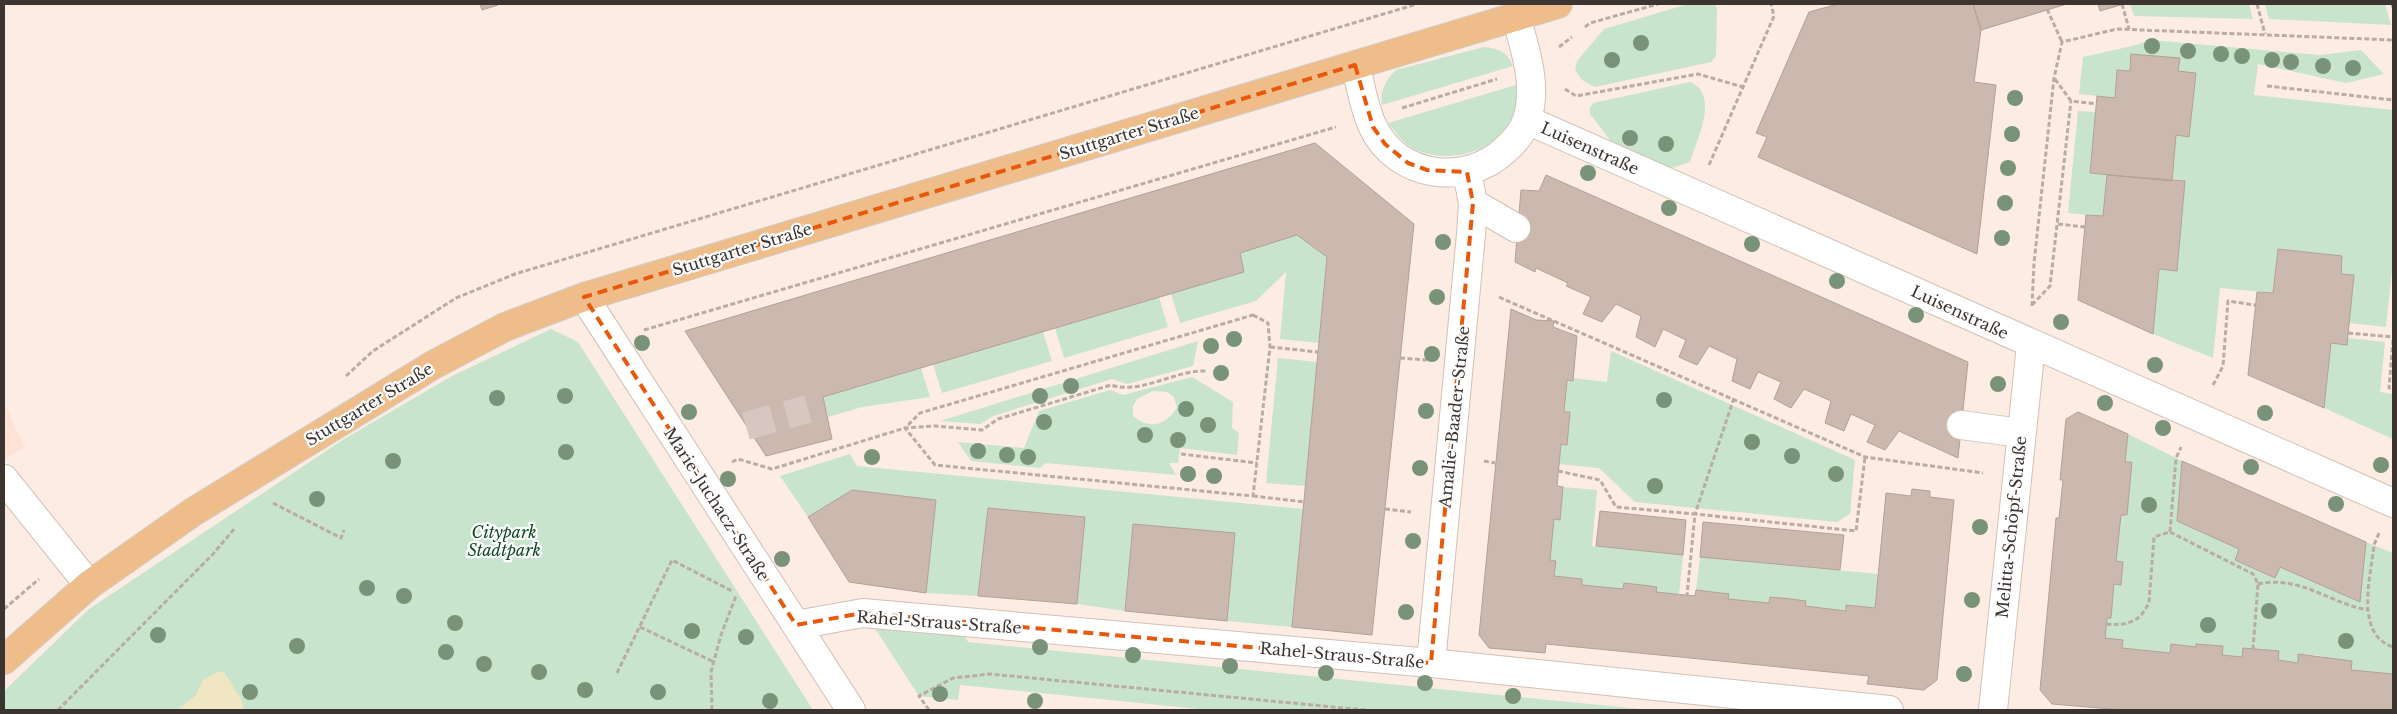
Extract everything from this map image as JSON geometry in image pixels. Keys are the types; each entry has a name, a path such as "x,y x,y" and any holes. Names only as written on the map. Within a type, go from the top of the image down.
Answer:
{"main road":[{"name":"Stuttgarter Straße","path":"4,660 89,585 193,512 425,370 505,326 584,297 1558,4"}],"street":[{"name":"Luisenstraße","path":"1355,65 1373,127 1385,144 1408,163 1427,170 1447,174 1467,172 1495,160 1517,140 1527,120 1532,90 1530,69 1516,16"},
{"name":"Luisenstraße","path":"1527,120 2393,503"},
{"name":"Amalie-Baader-Straße","path":"1431,663 1468,283 1473,203 1467,172"},
{"path":"1473,203 1516,228"},
{"name":"Marie-Juchacz-Straße","path":"584,297 610,340 851,710"},
{"name":"Melitta-Schöpf-Straße","path":"1993,710 2031,344"},
{"path":"1961,425 2021,433"},
{"path":"4,479 89,585"},
{"name":"Rahel-Straus-Straße","path":"796,625 863,614 1431,663 1889,710"}],"path":[{"path":"1583,28 1590,23 1658,4"},
{"path":"1697,195 1774,16 1771,4"},
{"path":"2122,4 2129,29"},
{"path":"2256,4 2266,34"},
{"path":"2392,4 2393,8"},
{"path":"2031,344 2034,264 2054,78 2062,42 2047,9"},
{"path":"2062,42 2116,29 2393,40"},
{"path":"610,340 1530,69 1575,34"},
{"path":"1530,69 1576,96 1698,74 1744,87"},
{"path":"2032,305 2050,286 2071,101 2054,78"},
{"path":"2267,86 2393,100"},
{"path":"2071,101 2097,104"},
{"path":"2058,224 2085,227"},
{"path":"1468,283 1865,457 2016,478"},
{"path":"2223,366 2228,300 2255,305"},
{"path":"905,428 920,413 1252,315 1268,323 1270,347 1253,496"},
{"path":"2348,333 2393,338 2389,388 2393,388"},
{"path":"1270,347 1318,352"},
{"path":"772,469 905,428 935,426 982,430 998,419 1111,385 1124,389 1193,371 1206,371"},
{"path":"1686,595 1695,514 1734,398"},
{"path":"2170,532 2176,458 2195,417"},
{"path":"905,428 935,464 1304,502"},
{"path":"1182,454 1257,463"},
{"path":"1558,471 1600,480 1616,507 1856,531 1865,457"},
{"path":"267,500 341,538 344,530"},
{"path":"2393,503 2374,545 2368,610 2368,621 2373,630 2386,645 2393,647"},
{"path":"58,710 213,554 238,524"},
{"path":"2106,624 2120,625 2130,623 2139,619 2145,611 2149,602 2154,537 2170,532 2252,574 2258,584 2253,649"},
{"path":"4,609 65,556"},
{"path":"617,673 672,560 737,594 720,635 711,672 712,710"},
{"path":"2258,584 2281,581 2296,584 2350,607 2368,610"},
{"path":"640,627 714,662"},
{"path":"929,710 920,696 953,678 990,674 1366,710"}],"highlighted area":[{"path":"1355,65 1373,127 1385,144 1408,163 1427,170 1467,172 1473,203 1431,663 863,613 796,625 584,297 973,179"}],"shaded area":[{"path":"4,403 25,447 4,459"}],"green space":[{"path":"1688,4 1714,4 1717,8 1716,56 1711,62 1595,87 1582,80 1575,70 1577,61 1604,29"},
{"path":"2130,4 2249,4 2253,19 2134,16"},
{"path":"2265,4 2385,4 2391,25 2269,19"},
{"path":"2151,40 2320,55 2361,50 2384,74 2346,83 2258,64 2254,95 2393,110 2393,261 2386,327 2349,323 2354,275 2341,274 2342,256 2278,249 2273,293 2220,288 2213,358 2153,334 2159,269 2177,270 2185,181 2172,179 2176,135 2189,136 2196,73 2178,71 2179,58 2132,54 2130,71 2117,70 2115,98 2079,94 2083,57"},
{"path":"1484,47 1502,52 1508,57 1513,66 1382,105 1384,86 1396,70"},
{"path":"1690,82 1699,88 1704,96 1704,118 1690,162 1672,168 1614,145 1590,114 1590,108 1593,103"},
{"path":"1516,85 1516,106 1509,123 1490,144 1477,150 1448,156 1433,155 1419,151 1405,143 1388,123"},
{"path":"2078,111 2096,112 2090,173 2107,175 2103,216 2068,213"},
{"path":"1297,235 1327,257 1319,343 1280,339 1286,272 1256,301 1180,323 1171,294 1244,272 1240,253"},
{"path":"1159,297 1168,327 1064,358 1055,328"},
{"name":"Citypark Stadtpark","path":"551,329 578,342 813,710 4,710 4,691 89,609 344,439 452,376"},
{"path":"1043,332 1052,361 942,393 933,364"},
{"path":"2348,338 2385,342 2380,392 2393,394 2393,439 2324,408 2331,343 2347,345"},
{"path":"1198,341 1193,366 1127,384 1112,379 993,416 980,424 940,421"},
{"path":"1611,351 1855,460 1850,514 1837,522 1635,502 1599,468 1559,464 1561,444 1567,444 1570,413 1564,412 1567,380 1573,381 1573,378 1607,382"},
{"path":"1278,358 1317,362 1305,486 1266,483"},
{"path":"921,368 930,397 862,407 828,417 823,397"},
{"path":"1192,377 1233,402 1232,428 1239,433 1237,455 1180,448 1178,463 1169,463 1176,475 1046,463 1040,468 971,461 958,442 1024,448 1039,411 1110,390 1123,395","holes":["1153,391 1167,392 1174,397 1177,407 1163,422 1151,424 1133,416 1133,406 1137,399"]},
{"path":"2128,434 2182,461 2177,521 2239,549 2235,560 2275,578 2280,567 2360,602 2366,542 2393,553 2393,674 2351,670 2324,659 2324,656 2298,654 2298,663 2278,660 2278,651 2243,648 2242,657 2222,655 2223,646 2196,644 2196,647 2171,644 2170,653 2122,648 2122,640 2105,638 2107,618 2111,618 2114,584 2121,585 2123,562 2116,561 2121,515 2127,515 2132,463 2125,462"},
{"path":"850,454 857,466 1303,509 1292,627 1227,621 1234,533 1133,524 1125,611 1077,604 1085,517 988,508 978,596 926,593 936,500 852,490 808,517 780,476"},
{"path":"1563,487 1597,490 1592,546 1683,555 1679,594 1656,592 1656,587 1624,583 1623,589 1582,585 1582,579 1554,576 1556,561 1550,560 1554,519 1560,520"},
{"path":"1700,557 1878,574 1875,608 1847,605 1846,611 1805,606 1806,601 1770,597 1769,603 1728,599 1728,594 1696,590"},
{"path":"872,624 961,629 968,642 1650,710 1209,710 960,685 958,700 919,696"}],"sand":[{"path":"218,672 224,672 241,699 244,710 177,710 196,695 203,680"}],"building":[{"path":"480,4 498,4 498,5 482,10"},
{"path":"1838,4 1973,4 1981,30 1974,82 1996,85 1977,254 1758,157 1767,137 1756,133 1809,12"},
{"path":"1973,4 2067,4 1981,30"},
{"path":"2098,4 2124,4 2100,11"},
{"path":"2131,54 2180,58 2178,71 2196,73 2189,137 2176,135 2172,181 2090,173 2097,96 2115,98 2117,70 2130,71"},
{"path":"1315,143 1414,224 1372,635 1292,627 1327,257 1297,235 1240,253 1244,272 823,397 832,439 766,456 685,331"},
{"path":"1546,175 1968,362 1958,458 1899,431 1885,450 1867,442 1875,425 1851,414 1844,431 1825,423 1831,401 1804,389 1791,408 1774,399 1781,382 1758,372 1750,389 1732,381 1737,359 1709,346 1697,365 1679,357 1686,340 1663,329 1655,347 1636,337 1641,316 1616,304 1602,322 1583,314 1591,297 1566,286 1568,283 1536,268 1535,272 1515,262 1521,190 1539,191"},
{"path":"2107,175 2185,181 2177,271 2159,269 2153,334 2078,300 2086,215 2103,216"},
{"path":"2278,249 2342,256 2341,274 2354,275 2347,345 2331,343 2324,408 2248,375 2257,292 2273,293"},
{"path":"1511,309 1536,320 1554,321 1553,327 1577,336 1573,381 1567,380 1564,412 1570,412 1567,445 1561,444 1557,486 1563,487 1560,520 1554,519 1550,560 1556,561 1554,576 1582,579 1582,585 1623,589 1624,583 1657,587 1656,592 1695,596 1696,590 1729,594 1728,599 1769,603 1770,597 1791,599 1806,601 1805,606 1846,611 1846,605 1875,608 1886,493 1911,496 1912,489 1930,491 1930,497 1954,500 1937,680 1924,690 1867,684 1869,676 1546,644 1545,653 1489,648 1479,635"},
{"path":"2078,412 2128,434 2125,462 2132,462 2127,515 2121,515 2116,561 2123,562 2121,585 2114,584 2111,618 2107,618 2105,638 2123,640 2122,648 2170,653 2171,644 2196,647 2196,644 2223,646 2222,655 2242,657 2243,648 2279,651 2278,660 2298,663 2298,654 2352,661 2351,670 2393,674 2393,710 2123,710 2052,704 2040,690 2056,518 2059,518 2063,480 2060,480 2066,419"},
{"path":"2182,461 2366,542 2360,602 2280,567 2275,578 2235,560 2239,549 2177,521"},
{"path":"852,490 936,500 926,593 849,582 808,517"},
{"path":"988,508 1085,517 1077,604 978,596"},
{"path":"1600,511 1686,520 1683,555 1596,546"},
{"path":"1703,522 1844,535 1840,570 1700,557"},
{"path":"1133,524 1235,533 1227,621 1125,611"}],"tunnel":[{"path":"746,426 808,409"}]}
